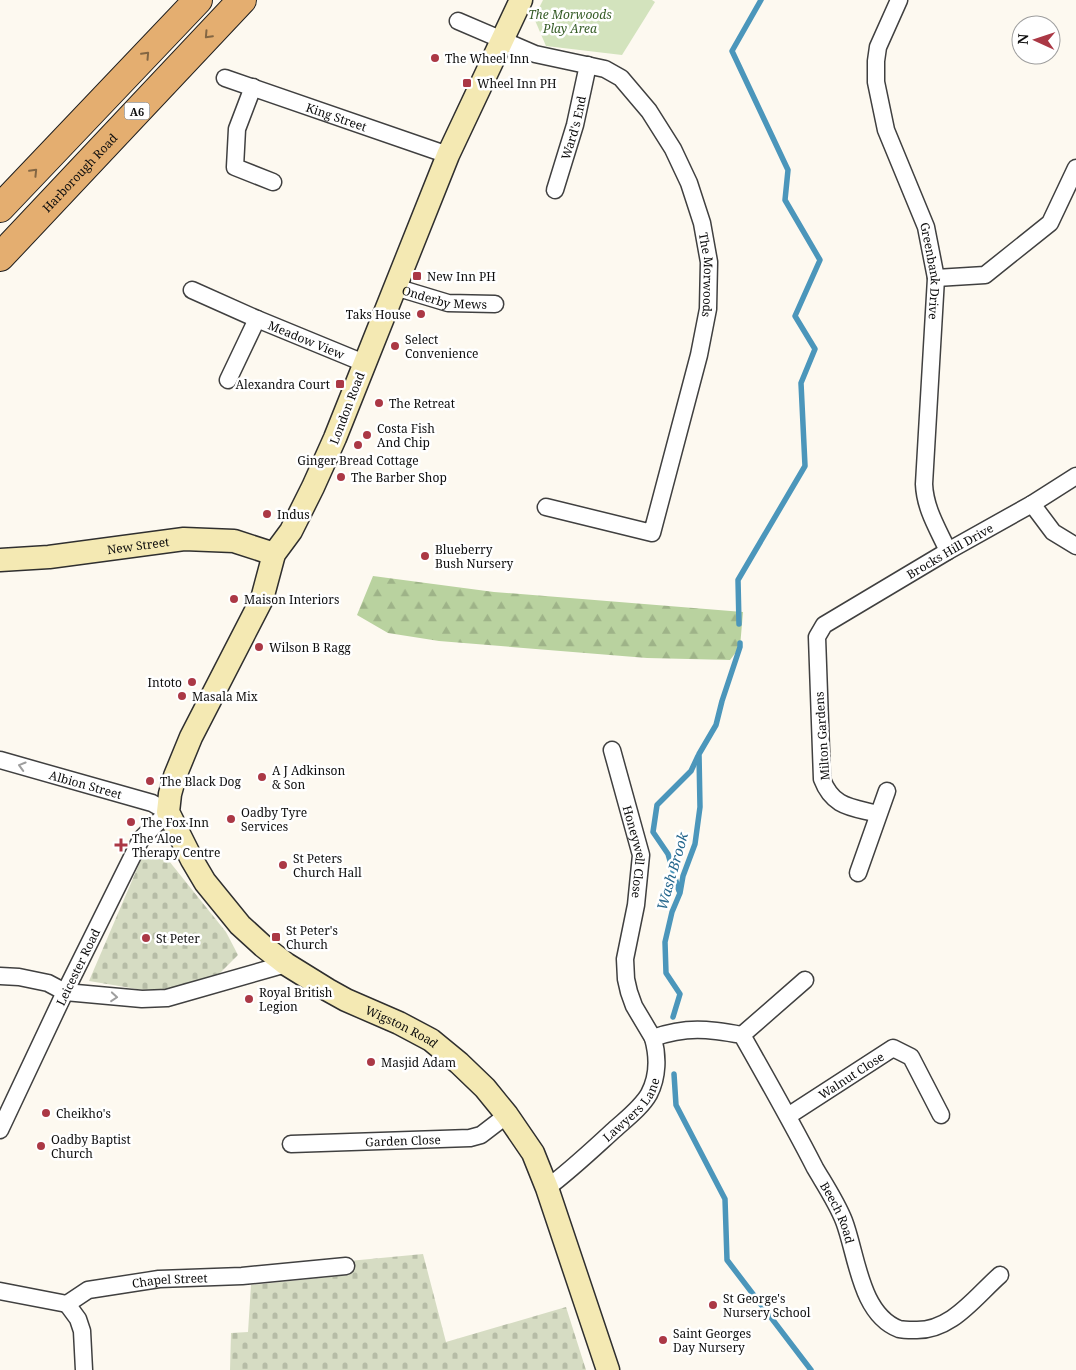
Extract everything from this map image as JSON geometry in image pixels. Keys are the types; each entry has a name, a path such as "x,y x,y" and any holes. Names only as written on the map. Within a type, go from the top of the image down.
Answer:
{"highway":[{"name":"A6","path":"0,208 198,0"},
{"name":"Harborough Road","path":"0,257 242,0"},
{"name":"A6","path":"0,246 23,224 33,222"}],"main road":[{"name":"London Road","path":"168,812 175,776 192,737 262,598 274,554 290,531 314,487 336,438 364,363 448,155 521,0"},
{"name":"New Street","path":"0,560 49,557 184,539 234,541 274,554"},
{"name":"Wigston Road","path":"168,812 205,882 240,925 263,946 286,964 346,1000 399,1023 431,1040 485,1088 507,1115 533,1153 548,1188 608,1370"}],"street":[{"name":"Greenbank Drive","path":"899,0 878,47 876,82 886,130 926,227 936,278 924,497 928,510 948,551"},
{"name":"The Morwoods","path":"458,21 535,54 605,69 621,78 648,111 673,149 689,183 702,223 708,262 708,309 699,355 652,533 546,507"},
{"name":"Ward's End","path":"555,190 575,124 588,65"},
{"name":"King Street","path":"225,78 448,155"},
{"path":"253,88 237,129 235,167 273,182"},
{"path":"936,278 984,275 992,269 1050,223 1076,168"},
{"name":"Onderby Mews","path":"395,287 448,303 495,304"},
{"path":"192,290 257,319"},
{"name":"Meadow View","path":"228,380 257,319 364,363"},
{"name":"Brocks Hill Drive","path":"824,625 948,551 1032,504 1076,476"},
{"path":"1032,504 1053,532 1076,546"},
{"name":"Milton Gardens","path":"824,625 817,637 822,779 827,791 834,800 846,806 878,814"},
{"name":"Honeywell Close","path":"612,750 641,855 636,905 625,959 626,978 634,1006 653,1038"},
{"name":"Albion Street","path":"0,760 152,803 168,812"},
{"path":"858,873 887,790"},
{"name":"Leicester Road","path":"0,1130 65,992 141,839 168,812"},
{"path":"0,976 19,977 48,983 65,992 142,999 167,998 286,964"},
{"path":"653,1038 677,1030 688,1029 711,1029 742,1035 805,980"},
{"name":"Beech Road","path":"742,1035 844,1221 858,1272 872,1306 884,1322 900,1329 920,1330 935,1327 951,1320 1000,1275"},
{"name":"Lawyers Lane","path":"548,1188 636,1110 648,1096 654,1083 656,1066 657,1052 653,1038"},
{"name":"Walnut Close","path":"788,1116 893,1048 911,1057 940,1115"},
{"name":"Garden Close","path":"291,1144 470,1138 481,1135 507,1115"},
{"name":"Chapel Street","path":"67,1304 88,1290 159,1279 242,1276 346,1266"},
{"path":"0,1292 67,1304 78,1319 82,1331 84,1370"}],"green space":[{"name":"The Morwoods Play Area","path":"543,0 652,0 655,2 622,55 546,46 534,18"},
{"path":"373,576 494,592 743,612 740,647 730,660 647,658 439,641 388,633 357,615"},
{"path":"143,855 165,856 226,932 238,955 217,976 155,992 89,981"},
{"path":"423,1254 446,1342 566,1307 586,1370 230,1370 231,1333 248,1332 251,1285 349,1275 349,1261"}],"waterway":[{"path":"739,624 738,580 805,466 801,383 815,349 795,316 820,260 785,200 788,170 732,51 761,0"},
{"name":"Wash Brook","path":"673,1017 680,994 666,973 665,942 672,912 680,893 683,876 695,844 700,807 699,754 716,725 740,643"},
{"path":"679,891 668,854 653,832 657,805 691,771 698,756"},
{"name":"Wash Brook","path":"674,1074 676,1105 725,1199 727,1260 811,1370"}],"place":[{"name":"The Wheel Inn","path":"435,58"},
{"name":"Wheel Inn PH","path":"467,83"},
{"name":"New Inn PH","path":"417,276"},
{"name":"Taks House","path":"421,314"},
{"name":"Select Convenience","path":"395,346"},
{"name":"Alexandra Court","path":"340,384"},
{"name":"The Retreat","path":"379,403"},
{"name":"Costa Fish And Chip","path":"367,435"},
{"name":"Ginger Bread Cottage","path":"358,445"},
{"name":"The Barber Shop","path":"341,477"},
{"name":"Indus","path":"267,514"},
{"name":"Blueberry Bush Nursery","path":"425,556"},
{"name":"Maison Interiors","path":"234,599"},
{"name":"Wilson B Ragg","path":"259,647"},
{"name":"Intoto","path":"192,682"},
{"name":"Masala Mix","path":"182,696"},
{"name":"A J Adkinson & Son","path":"262,777"},
{"name":"The Black Dog","path":"150,781"},
{"name":"Oadby Tyre Services","path":"231,819"},
{"name":"The Fox Inn","path":"131,822"},
{"name":"The Aloe Therapy Centre","path":"121,845"},
{"name":"St Peters Church Hall","path":"283,865"},
{"name":"St Peter's Church","path":"276,937"},
{"name":"St Peter","path":"146,938"},
{"name":"Royal British Legion","path":"249,999"},
{"name":"Masjid Adam","path":"371,1062"},
{"name":"Cheikho's","path":"46,1113"},
{"name":"Oadby Baptist Church","path":"41,1146"},
{"name":"St George's Nursery School","path":"713,1305"},
{"name":"Saint Georges Day Nursery","path":"663,1340"}]}
